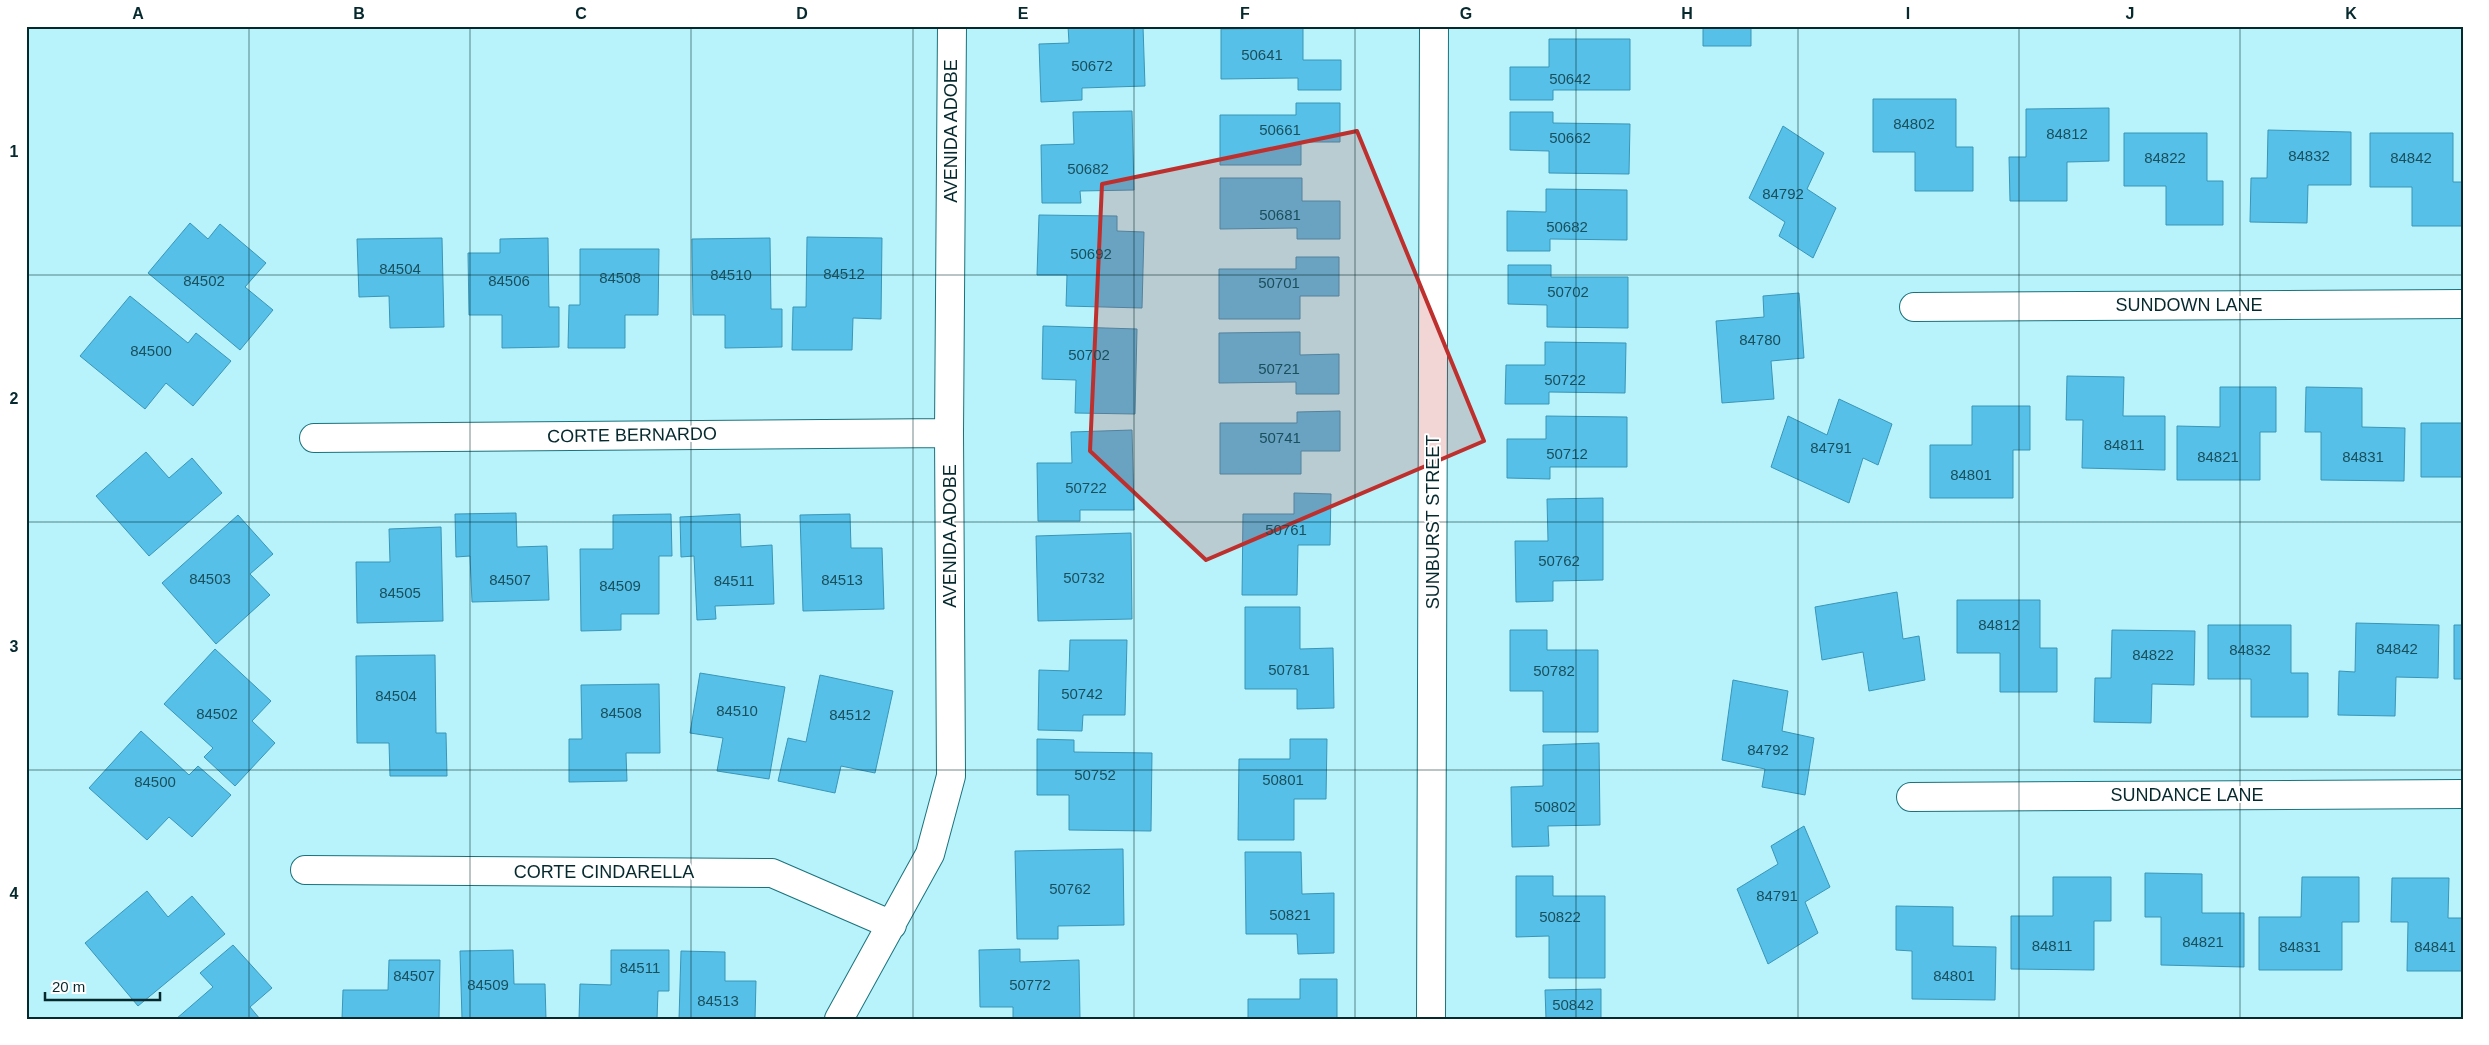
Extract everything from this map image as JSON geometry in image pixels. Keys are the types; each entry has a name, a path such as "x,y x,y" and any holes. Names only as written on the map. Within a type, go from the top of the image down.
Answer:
{"street":[{"name":"AVENIDA ADOBE","path":"839,1019 930,854 951,776 949,433 952,26"},
{"name":"SUNBURST STREET","path":"1431,1019 1434,26"},
{"name":"SUNDOWN LANE","path":"1914,307 2463,304"},
{"name":"CORTE BERNARDO","path":"314,438 949,433"},
{"name":"SUNDANCE LANE","path":"1911,797 2463,794"},
{"name":"CORTE CINDARELLA","path":"306,870 772,873 892,925"}],"highlighted area":[{"path":"1357,131 1484,441 1206,560 1090,451 1102,184"}],"building":[{"path":"1068,26 1143,26 1145,86 1082,88 1082,100 1041,102 1039,44 1069,43"},
{"path":"1703,26 1751,26 1751,46 1703,46"},
{"path":"1303,28 1303,60 1341,60 1341,90 1298,90 1298,78 1221,79 1221,29"},
{"path":"1549,39 1630,39 1630,90 1553,90 1553,100 1510,100 1510,67 1549,67"},
{"path":"1873,99 1956,99 1956,147 1973,147 1973,191 1915,191 1915,152 1873,152"},
{"path":"1296,103 1340,103 1340,142 1301,142 1301,165 1220,165 1220,115 1296,115"},
{"path":"2109,108 2109,161 2067,162 2067,201 2010,201 2009,157 2026,157 2026,109"},
{"path":"1132,111 1134,190 1080,191 1081,203 1042,203 1041,145 1074,144 1073,112"},
{"path":"1510,112 1553,112 1553,123 1630,124 1629,174 1549,173 1549,151 1510,150"},
{"path":"1783,126 1824,153 1807,189 1836,208 1813,258 1779,236 1785,222 1749,198"},
{"path":"2268,130 2351,132 2351,185 2308,185 2307,223 2250,222 2251,178 2267,178"},
{"path":"2124,133 2207,133 2207,181 2223,181 2223,225 2166,225 2166,186 2124,186"},
{"path":"2370,133 2453,133 2453,182 2463,182 2463,226 2412,226 2412,187 2370,187"},
{"path":"1220,178 1302,178 1302,201 1340,201 1340,239 1297,239 1297,228 1220,229"},
{"path":"1546,189 1627,190 1627,240 1550,239 1550,251 1507,251 1507,211 1546,212"},
{"path":"1039,215 1117,216 1117,231 1144,232 1142,308 1066,306 1067,275 1037,275"},
{"path":"190,223 208,239 220,224 266,263 245,287 273,310 240,350 148,273"},
{"path":"807,237 882,238 881,319 853,318 852,350 792,350 793,307 806,307"},
{"path":"442,238 444,327 390,328 389,296 359,297 357,239"},
{"path":"548,238 549,307 559,307 559,347 502,348 502,315 469,315 468,253 500,253 500,239"},
{"path":"770,238 771,309 782,309 782,347 725,348 725,315 693,315 692,239"},
{"path":"580,249 659,249 658,315 625,315 625,348 568,348 569,305 580,305"},
{"path":"1296,257 1339,257 1339,296 1300,296 1300,319 1219,319 1219,269 1296,269"},
{"path":"1508,265 1551,265 1551,277 1628,277 1628,328 1547,327 1547,305 1508,304"},
{"path":"1799,293 1804,358 1771,361 1774,399 1722,403 1716,321 1764,317 1763,296"},
{"path":"130,296 188,343 196,333 231,361 193,406 166,383 145,409 80,356"},
{"path":"1043,326 1137,329 1135,414 1075,413 1076,380 1042,379"},
{"path":"1300,332 1300,355 1339,354 1339,394 1296,394 1296,382 1219,383 1219,333"},
{"path":"1545,342 1626,343 1625,393 1549,392 1549,404 1505,404 1506,365 1545,365"},
{"path":"2067,376 2124,377 2123,416 2165,416 2165,470 2082,468 2083,420 2066,420"},
{"path":"2220,387 2276,387 2276,432 2260,432 2260,480 2177,480 2177,426 2220,427"},
{"path":"2306,387 2362,388 2362,427 2405,428 2404,481 2321,480 2321,432 2305,432"},
{"path":"1839,399 1892,424 1878,465 1863,458 1849,503 1771,467 1788,416 1827,435"},
{"path":"1972,406 2030,406 2030,450 2013,450 2013,498 1930,498 1930,445 1972,445"},
{"path":"1340,411 1340,451 1301,451 1301,474 1220,474 1220,423 1297,423 1297,412"},
{"path":"1546,416 1627,417 1627,467 1550,467 1550,479 1507,478 1507,439 1546,439"},
{"path":"2421,423 2463,423 2463,477 2421,477"},
{"path":"1132,430 1134,510 1080,510 1080,521 1038,521 1037,463 1072,463 1071,432"},
{"path":"146,452 169,478 192,458 222,493 149,556 96,496"},
{"path":"1294,493 1331,494 1330,545 1298,545 1297,595 1242,595 1243,514 1294,514"},
{"path":"1603,498 1603,580 1553,581 1553,601 1516,602 1515,541 1548,541 1547,499"},
{"path":"516,513 517,547 547,546 549,600 472,602 470,556 456,557 455,514"},
{"path":"671,514 672,556 659,556 659,614 621,614 621,630 581,631 580,549 613,549 613,515"},
{"path":"740,514 741,547 772,545 774,604 715,606 716,619 697,620 694,556 681,557 680,517"},
{"path":"850,514 851,548 882,548 884,609 803,611 800,515"},
{"path":"238,515 273,554 250,574 270,595 216,644 162,583"},
{"path":"441,527 443,621 357,623 356,562 390,562 389,529"},
{"path":"1131,533 1132,619 1038,621 1036,536"},
{"path":"1897,592 1903,639 1919,636 1925,680 1869,691 1863,652 1822,660 1815,607"},
{"path":"1957,600 2040,600 2040,648 2057,648 2057,692 2000,692 2000,653 1957,653"},
{"path":"1245,607 1300,607 1300,649 1333,648 1334,708 1297,709 1297,689 1245,689"},
{"path":"2356,623 2439,625 2438,678 2396,677 2395,716 2338,715 2339,671 2355,672"},
{"path":"2208,625 2291,625 2291,673 2308,673 2308,717 2251,717 2251,679 2208,679"},
{"path":"2454,625 2463,625 2463,679 2454,679"},
{"path":"1510,630 1547,630 1547,650 1598,650 1598,732 1543,732 1543,691 1510,691"},
{"path":"2112,630 2195,631 2194,685 2152,684 2151,723 2094,722 2095,678 2111,678"},
{"path":"1070,640 1127,640 1125,715 1083,715 1082,731 1038,730 1039,670 1069,671"},
{"path":"215,649 271,701 252,721 275,743 235,786 204,757 213,748 164,704"},
{"path":"435,655 436,733 446,733 447,776 390,776 389,743 357,743 356,656"},
{"path":"700,673 785,687 769,779 717,771 723,738 690,733"},
{"path":"820,675 893,691 875,773 841,766 835,793 778,781 788,738 806,742"},
{"path":"1733,680 1788,691 1782,731 1814,738 1805,795 1762,787 1765,769 1722,760"},
{"path":"659,684 660,753 626,753 627,781 569,782 569,739 582,739 581,685"},
{"path":"141,731 189,775 198,766 231,795 192,837 169,817 147,840 89,788"},
{"path":"1037,739 1074,740 1074,752 1152,753 1151,831 1069,830 1069,795 1037,795"},
{"path":"1290,739 1327,739 1326,799 1294,799 1294,840 1238,840 1239,759 1290,759"},
{"path":"1599,743 1600,825 1548,826 1549,846 1512,847 1511,787 1543,786 1543,745"},
{"path":"1804,826 1830,887 1805,902 1818,933 1768,964 1737,889 1778,864 1771,846"},
{"path":"1123,849 1124,925 1058,926 1058,939 1017,939 1015,851"},
{"path":"1245,852 1301,852 1302,894 1334,893 1334,953 1298,954 1297,934 1246,934"},
{"path":"2145,873 2202,874 2202,913 2244,913 2244,967 2161,965 2161,917 2145,917"},
{"path":"1516,876 1553,876 1553,896 1605,896 1605,978 1549,978 1549,936 1516,937"},
{"path":"2053,877 2111,877 2111,921 2094,921 2094,970 2011,969 2011,916 2053,916"},
{"path":"2302,877 2359,877 2359,922 2342,922 2342,970 2259,970 2259,917 2301,917"},
{"path":"2392,878 2449,878 2448,918 2463,918 2463,971 2407,971 2408,922 2391,922"},
{"path":"147,891 168,917 192,896 225,934 138,1006 85,943"},
{"path":"1896,906 1953,907 1953,946 1996,947 1995,1000 1912,999 1912,951 1896,950"},
{"path":"233,945 272,988 250,1007 260,1019 176,1019 213,987 200,973"},
{"path":"1020,949 1020,962 1079,960 1080,1019 1013,1019 1013,1007 980,1007 979,950"},
{"path":"513,950 514,984 545,984 546,1019 462,1019 460,951"},
{"path":"611,950 669,950 669,991 658,991 657,1019 579,1019 580,984 611,985"},
{"path":"681,951 725,952 725,981 756,981 755,1019 679,1019"},
{"path":"389,960 440,960 439,1019 342,1019 343,990 388,990"},
{"path":"1300,979 1337,979 1337,1019 1248,1019 1248,999 1300,999"},
{"path":"1601,989 1601,1019 1546,1019 1545,990"}]}
